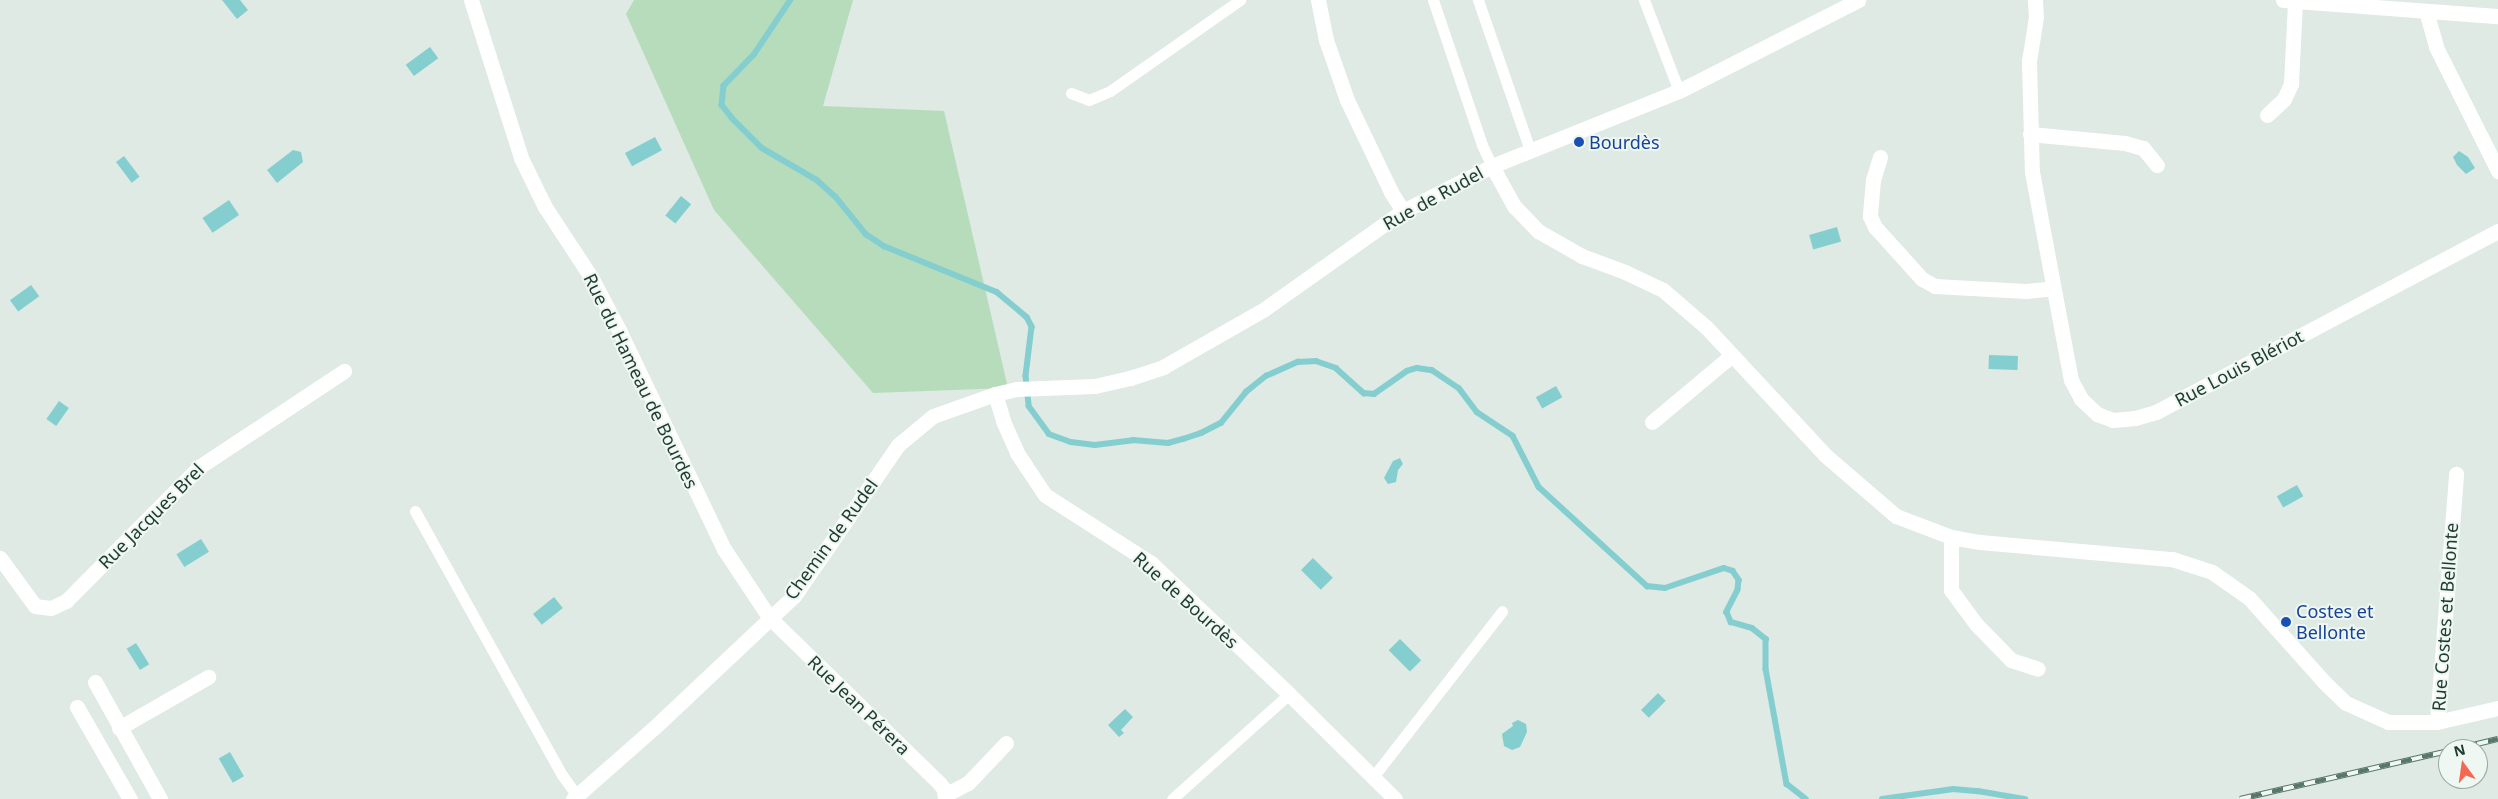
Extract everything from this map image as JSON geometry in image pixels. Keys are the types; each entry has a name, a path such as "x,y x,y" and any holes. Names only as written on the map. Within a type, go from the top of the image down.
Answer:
{"street":[{"name":"Rue du Hameau de Bourdes","path":"471,0 521,158 544,207 591,277 620,330 724,549 769,617"},
{"path":"1318,0 1326,40 1346,100 1391,192 1403,211"},
{"name":"Rue de Rudel","path":"1016,389 1095,386 1130,378 1163,367 1263,310 1403,211 1492,166 1679,91 1858,0"},
{"name":"Rue Louis Blériot","path":"2035,0 2036,17 2030,61 2032,172 2070,380 2082,399 2098,414 2113,420 2135,418 2156,412 2498,231"},
{"path":"2267,115 2284,99 2291,84 2289,1 2332,1 2498,16"},
{"path":"2426,11 2436,47 2498,171"},
{"path":"2030,134 2125,143 2143,148 2157,164"},
{"path":"1880,157 1873,180 1870,216 1875,227 1922,279 1935,286 2026,291 2053,288"},
{"name":"Rue Costes et Bellonte","path":"1492,166 1514,206 1538,231 1582,256 1625,272 1664,290 1707,328 1825,454 1896,516 1951,537 1980,542 2172,559 2212,572 2250,598 2324,682 2346,703 2388,722 2437,722 2456,474"},
{"path":"1652,422 1732,355"},
{"name":"Rue Jacques Brel","path":"0,558 35,606 51,608 66,601 199,467 344,370"},
{"name":"Chemin de Rudel","path":"575,797 658,724 769,617 794,596 898,445 933,416 995,394 1016,389"},
{"name":"Rue de Bourdès","path":"995,394 1017,453 1045,495 1151,563 1289,694 1395,799"},
{"path":"1951,537 1951,590 1976,624 2011,660 2038,669"},
{"name":"Rue Jean Pérera","path":"769,617 939,783 945,797 968,783 1006,743"},
{"path":"119,728 208,677"},
{"path":"95,682 160,799"},
{"path":"76,707 130,799"},
{"path":"2437,722 2498,708"}],"lane":[{"path":"1071,93 1089,100 1110,91 1240,0"},
{"path":"1433,0 1482,144 1492,166"},
{"path":"1478,0 1530,150"},
{"path":"1644,0 1679,91"},
{"path":"415,511 575,797"},
{"path":"1373,777 1502,611"},
{"path":"1172,799 1289,694"}],"green space":[{"path":"634,0 853,0 823,106 944,111 1008,388 873,393 714,210 626,14"}],"water":[{"path":"222,0 240,0 248,10 237,19"},
{"path":"430,47 438,58 414,76 406,65"},
{"path":"655,137 662,150 632,166 625,153"},
{"path":"293,150 301,152 303,162 277,183 267,170"},
{"path":"2459,151 2468,157 2475,168 2466,174 2457,165 2453,157"},
{"path":"124,156 140,177 132,183 116,162"},
{"path":"681,196 691,204 675,224 665,215"},
{"path":"229,200 239,215 213,233 202,218"},
{"path":"1837,227 1841,241 1813,249 1809,235"},
{"path":"31,285 39,296 18,312 10,300"},
{"path":"1989,355 2018,356 2017,370 1989,369"},
{"path":"1556,386 1562,397 1542,409 1536,397"},
{"path":"59,401 69,408 56,426 46,419"},
{"path":"1400,458 1403,464 1398,470 1396,482 1388,484 1384,478 1393,461"},
{"path":"2297,485 2303,496 2283,508 2277,496"},
{"path":"201,539 209,552 184,567 176,554"},
{"path":"1313,558 1333,578 1321,590 1301,570"},
{"path":"554,597 563,608 542,625 533,614"},
{"path":"1400,639 1421,660 1410,672 1389,650"},
{"path":"136,643 149,664 140,670 127,649"},
{"path":"1658,693 1666,701 1649,718 1641,710"},
{"path":"1125,709 1133,717 1121,730 1124,733 1119,737 1108,725"},
{"path":"1518,720 1526,724 1527,732 1520,747 1512,750 1504,746 1502,734 1513,726 1512,723"},
{"path":"230,752 244,776 233,783 219,758"}],"waterway":[{"path":"791,0 754,55 724,86 722,105 732,118 762,148 817,180 836,197 866,234 884,246 997,292 1027,317 1032,327 1026,376 1029,406 1049,434 1071,442 1095,445 1133,440 1168,443 1183,439 1221,423 1246,392 1266,376 1298,362 1316,361 1336,368 1364,393 1374,394 1407,371 1417,368 1432,370 1459,388 1477,412 1513,436 1539,487 1647,586 1665,588 1724,568 1733,571 1739,580 1738,590 1727,612 1731,622 1752,628 1766,639 1766,669 1787,784 1806,799"},
{"path":"1882,799 1953,789 2025,799"}],"railway":[{"path":"2488,741 2498,739"},
{"path":"2240,799 2438,753"}],"place":[{"name":"Bourdès","path":"1579,142"},
{"name":"Costes et Bellonte","path":"2286,622"}]}
